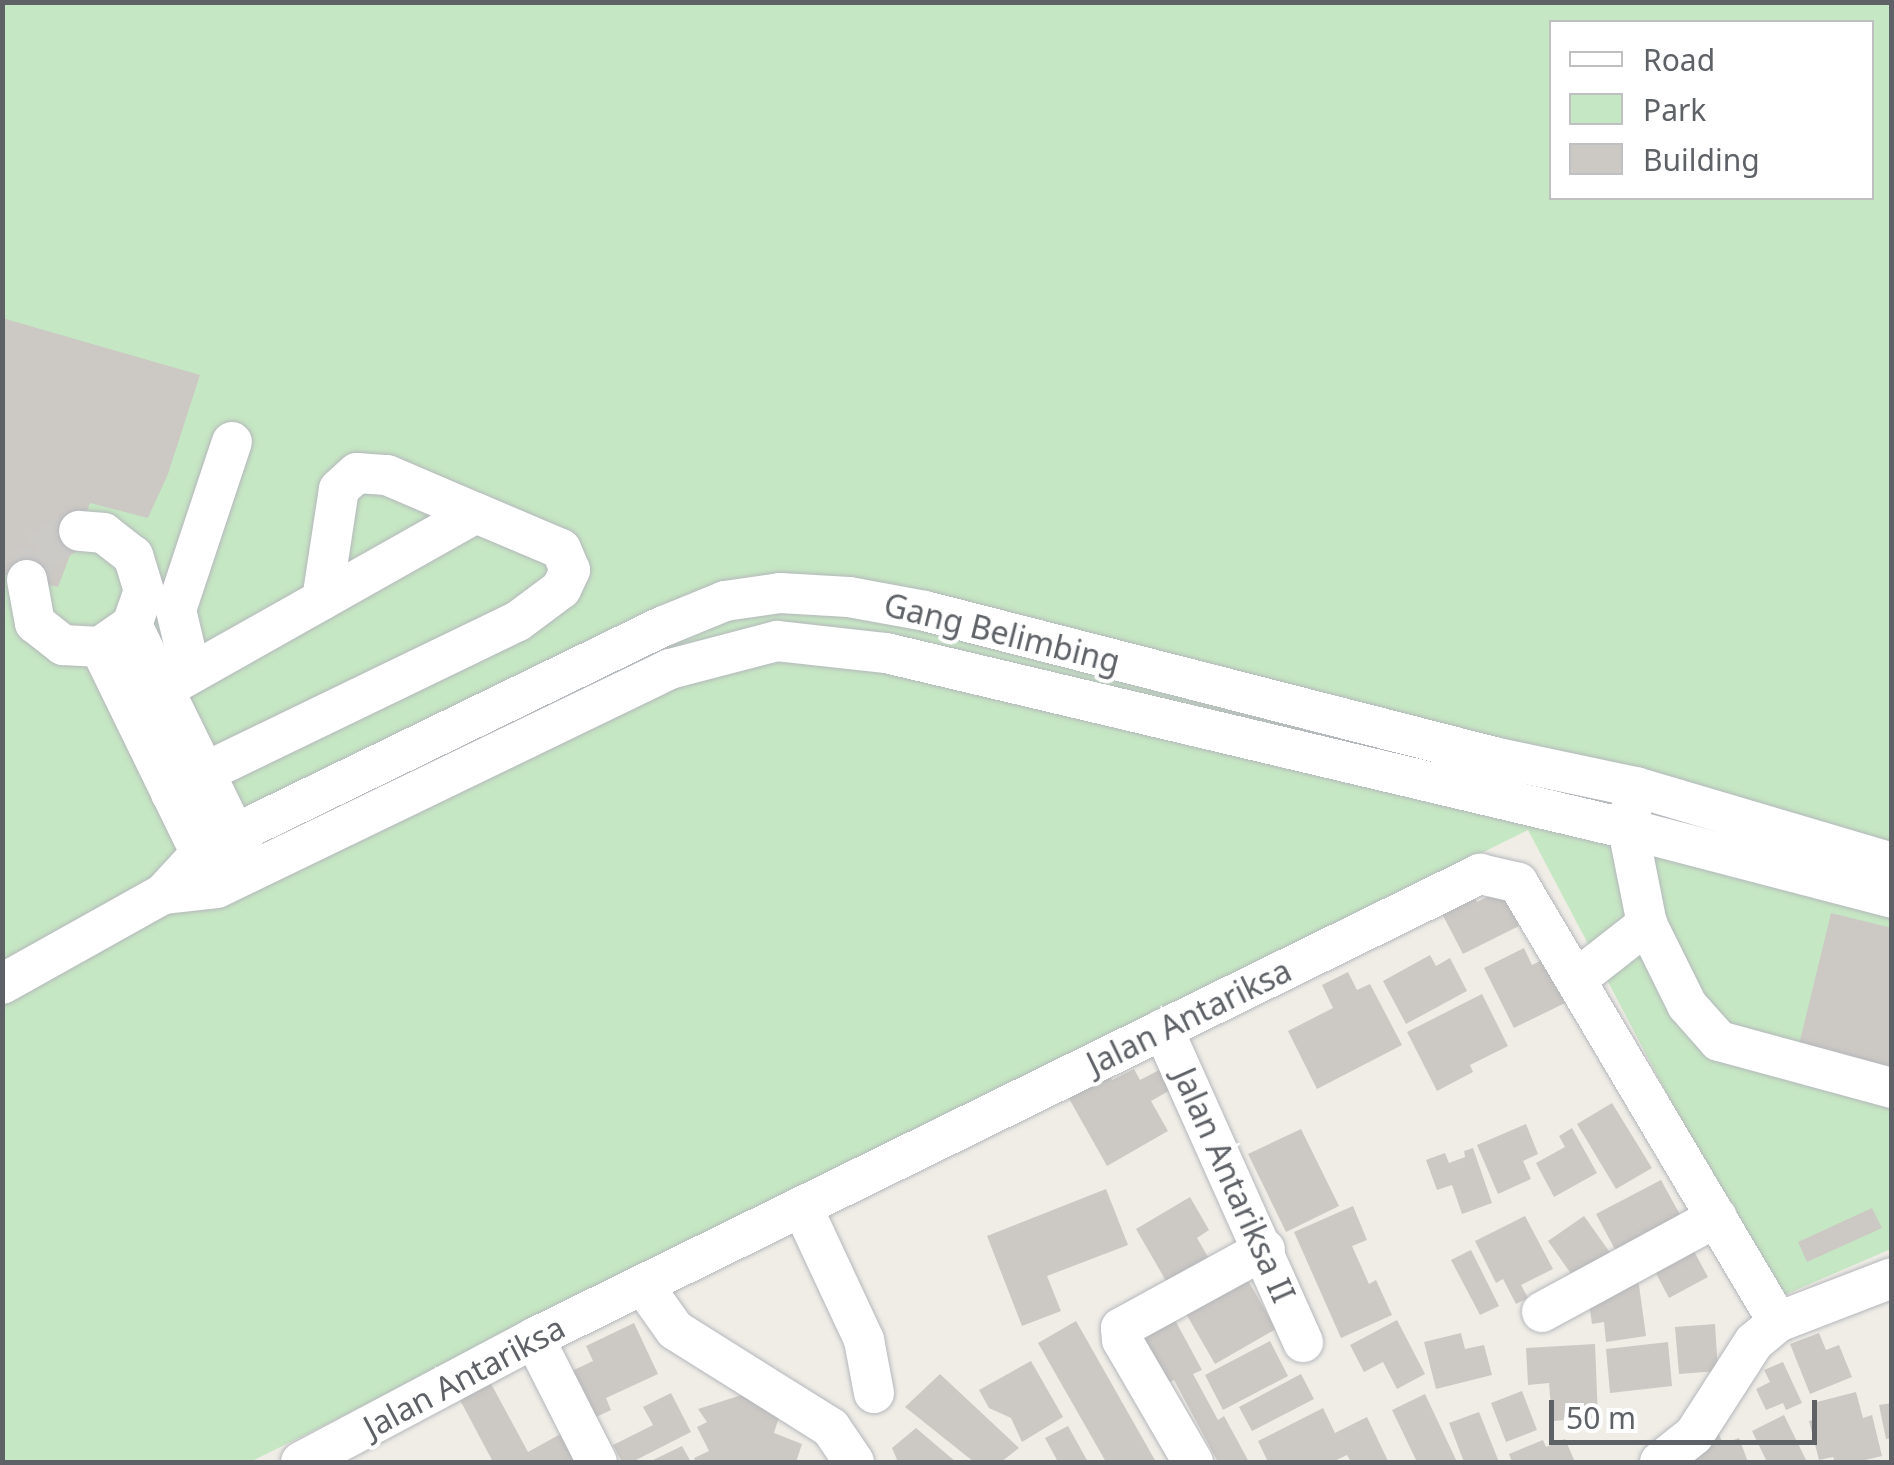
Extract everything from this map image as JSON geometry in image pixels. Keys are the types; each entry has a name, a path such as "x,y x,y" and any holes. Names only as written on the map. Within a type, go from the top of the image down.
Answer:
{"street":[{"path":"232,442 176,610 178,680 206,772 253,871"},
{"path":"171,793 206,772 518,621 561,588 570,570 561,550 387,475 357,473 339,489 322,600"},
{"path":"130,708 476,513"},
{"path":"79,531 104,533 133,556 144,590 116,636 130,708 208,871"},
{"path":"27,580 35,623 63,646 116,636 178,680"},
{"path":"778,642 780,593"},
{"name":"Gang Belimbing","path":"208,871 235,834 664,626 725,600 780,593 849,598 926,611 1498,758 1636,786 1892,863"},
{"name":"Gang Belimbing","path":"2,984 208,871 253,871 670,669 778,642 886,652 1628,829 1892,898"},
{"path":"1636,786 1628,829 1647,924 1687,1005 1719,1041 1892,1088"},
{"name":"Jalan Antariksa","path":"300,1462 534,1338 1480,874 1518,883 1578,978 1778,1322"},
{"path":"1578,978 1647,924"},
{"name":"Jalan Antariksa II","path":"1164,1028 1303,1342"},
{"path":"803,1209 864,1340 874,1393"},
{"path":"1542,1312 1717,1218"},
{"path":"1193,1462 1122,1340 1121,1328 1264,1249"},
{"path":"1660,1462 1694,1435 1754,1342 1778,1322 1892,1278"},
{"path":"643,1285 675,1330 831,1428 854,1462"},
{"path":"534,1338 597,1462"}],"green space":[{"path":"3,3 1891,3 1891,1249 1775,1299 1528,830 250,1462 3,1462"}],"building":[{"path":"2,318 200,375 168,474 148,518 90,503 58,587 2,574"},
{"path":"1469,887 1477,902 1501,890 1519,926 1463,954 1437,904"},
{"path":"1831,913 1892,928 1892,1071 1798,1049"},
{"path":"1524,948 1532,965 1544,959 1565,1003 1514,1028 1484,968"},
{"path":"1430,955 1436,966 1450,958 1467,991 1406,1024 1383,981"},
{"path":"1348,972 1357,990 1370,984 1402,1045 1317,1089 1288,1031 1333,1008 1322,985"},
{"path":"1482,994 1508,1046 1470,1065 1473,1072 1437,1091 1407,1032"},
{"path":"1104,1065 1112,1080 1134,1069 1140,1080 1161,1069 1172,1089 1151,1101 1168,1131 1107,1166 1063,1088"},
{"path":"1612,1103 1652,1168 1616,1189 1577,1124"},
{"path":"1526,1124 1538,1154 1523,1161 1531,1179 1498,1194 1477,1145"},
{"path":"1572,1128 1597,1173 1554,1197 1536,1163 1565,1147 1559,1136"},
{"path":"1301,1129 1339,1206 1286,1232 1248,1154"},
{"path":"1473,1148 1492,1203 1462,1214 1452,1185 1437,1190 1426,1160 1445,1153 1449,1163 1465,1157 1464,1151"},
{"path":"1661,1180 1683,1220 1618,1255 1596,1214"},
{"path":"1106,1189 1128,1245 1047,1276 1061,1311 1022,1326 987,1236"},
{"path":"1190,1197 1209,1230 1197,1238 1215,1269 1173,1293 1136,1229"},
{"path":"1353,1206 1367,1240 1352,1246 1369,1284 1376,1280 1392,1315 1341,1338 1294,1232"},
{"path":"1872,1208 1882,1228 1807,1262 1798,1242"},
{"path":"1525,1216 1553,1269 1521,1285 1528,1298 1516,1304 1503,1279 1496,1283 1475,1241"},
{"path":"1584,1216 1616,1261 1574,1278 1548,1241"},
{"path":"1689,1242 1708,1277 1669,1298 1650,1262"},
{"path":"1471,1250 1499,1306 1480,1315 1451,1260"},
{"path":"1246,1277 1276,1329 1215,1364 1185,1312"},
{"path":"1638,1278 1646,1336 1606,1342 1604,1322 1592,1324 1588,1296"},
{"path":"1175,1320 1202,1370 1193,1374 1218,1420 1224,1416 1249,1462 1218,1462 1174,1380 1166,1384 1141,1337"},
{"path":"1397,1320 1425,1374 1397,1389 1383,1362 1364,1372 1350,1345"},
{"path":"1076,1321 1156,1462 1106,1462 1038,1343"},
{"path":"634,1323 658,1374 606,1398 611,1410 581,1424 559,1377 593,1361 586,1346"},
{"path":"1715,1324 1718,1371 1679,1374 1675,1327"},
{"path":"1461,1333 1465,1349 1484,1345 1492,1375 1436,1389 1424,1342"},
{"path":"1819,1333 1826,1350 1839,1345 1852,1377 1810,1394 1790,1344"},
{"path":"1270,1341 1288,1376 1223,1410 1205,1375"},
{"path":"1668,1342 1672,1386 1610,1393 1606,1349"},
{"path":"1595,1344 1598,1418 1552,1421 1549,1383 1528,1385 1526,1348"},
{"path":"1031,1361 1063,1417 1022,1442 1011,1418 989,1408 979,1390"},
{"path":"1783,1362 1802,1403 1786,1410 1783,1403 1766,1410 1756,1389 1770,1382 1764,1370"},
{"path":"483,1369 528,1452 564,1432 580,1462 493,1462 452,1385"},
{"path":"940,1374 1019,1448 1001,1462 974,1462 905,1407"},
{"path":"1301,1374 1314,1399 1252,1431 1239,1407"},
{"path":"754,1391 783,1404 774,1433 802,1444 796,1462 696,1462 694,1458 709,1451 697,1427 707,1422 698,1409"},
{"path":"1522,1391 1537,1430 1506,1442 1491,1403"},
{"path":"1856,1392 1863,1418 1872,1415 1882,1456 1857,1462 1835,1462 1833,1457 1819,1460 1809,1421 1817,1419 1813,1403"},
{"path":"671,1393 691,1432 632,1462 622,1462 613,1445 653,1425 643,1407"},
{"path":"1425,1394 1457,1462 1417,1462 1392,1410"},
{"path":"1892,1403 1892,1438 1886,1439 1879,1405"},
{"path":"1323,1408 1335,1433 1367,1417 1388,1461 1351,1462 1347,1455 1332,1462 1268,1462 1258,1441"},
{"path":"1479,1412 1499,1462 1464,1462 1449,1423"},
{"path":"1784,1415 1807,1462 1767,1462 1752,1431"},
{"path":"1068,1426 1088,1462 1058,1462 1045,1438"},
{"path":"916,1428 956,1462 898,1462 892,1448"},
{"path":"1717,1430 1723,1444 1739,1438 1748,1462 1690,1462"},
{"path":"1565,1439 1575,1462 1512,1462 1509,1454 1543,1440 1546,1447"},
{"path":"682,1446 691,1462 649,1462"}],"tunnel":[{"path":"27,580 38,553 68,533 79,531"}]}
